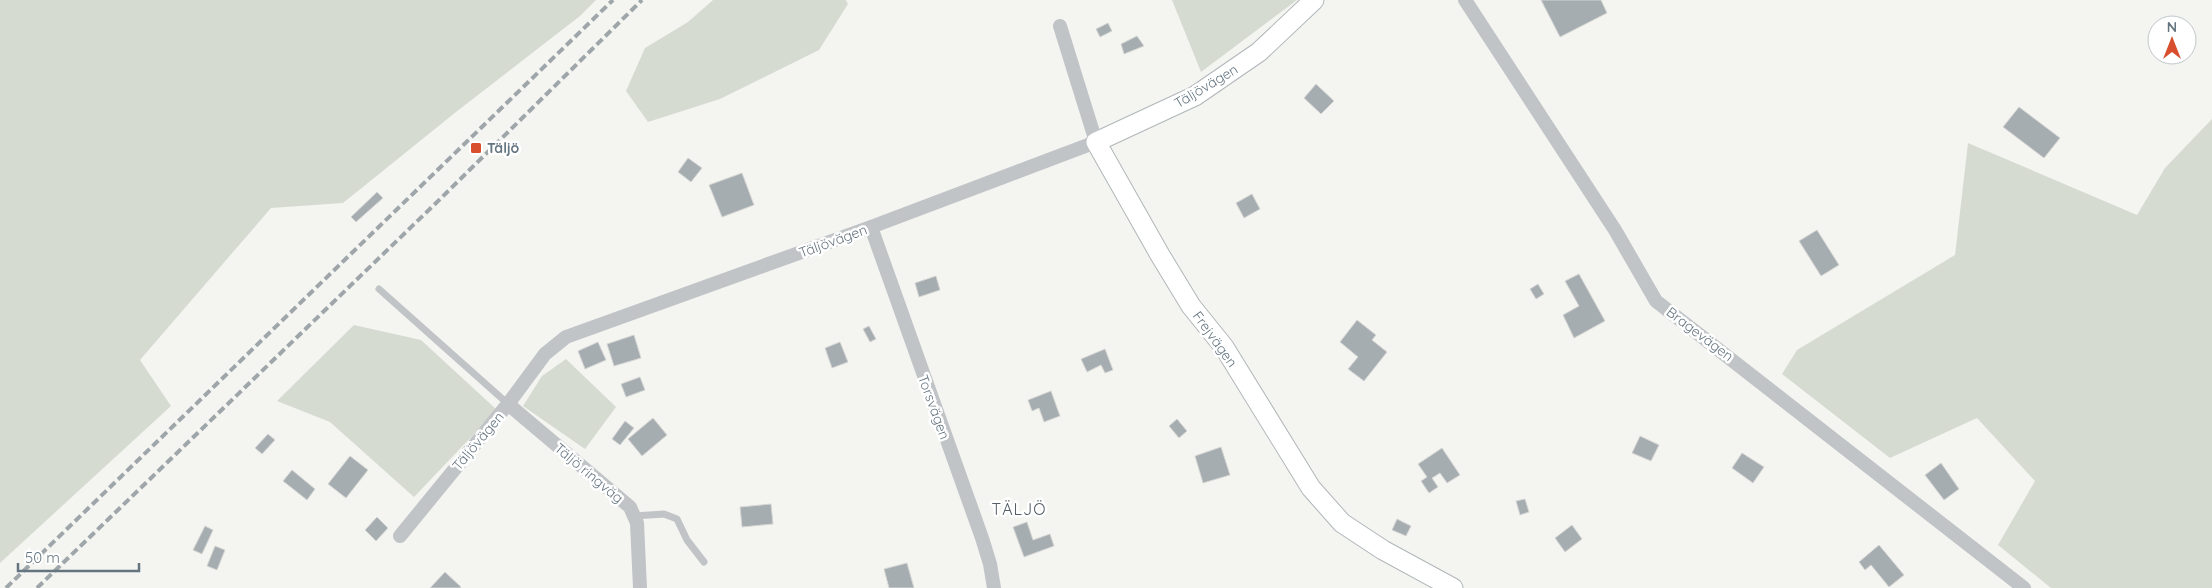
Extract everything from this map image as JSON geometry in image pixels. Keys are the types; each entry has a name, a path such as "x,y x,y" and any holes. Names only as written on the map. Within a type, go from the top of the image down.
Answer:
{"street":[{"name":"Täljövägen","path":"400,536 508,404 545,354 566,337 871,227 1096,142 1195,96 1259,52 1314,0"},
{"name":"Bragevägen","path":"1465,0 1615,230 1656,301 2024,588"},
{"name":"Frejvägen","path":"1060,26 1096,142 1191,306 1224,347 1311,488 1342,523 1383,550 1453,588"},
{"name":"Torsvägen","path":"871,227 982,538 990,564 994,588"},
{"name":"Täljö ringväg","path":"508,404 630,507 637,524 640,588"}],"lane":[{"path":"379,288 508,404"},
{"path":"634,516 664,514 677,519 687,540 704,562"}],"shaded area":[{"path":"0,0 596,0 580,16 343,203 271,208 140,360 171,406 0,563"},
{"path":"713,0 846,0 848,4 819,50 720,99 648,122 626,91 645,48 688,22"},
{"path":"1172,0 1297,0 1201,72"},
{"path":"2212,119 2212,588 2051,588 1998,545 2035,481 1977,418 1890,458 1782,374 1797,350 1955,255 1968,143 2137,215 2165,168"},
{"path":"354,325 421,340 497,410 414,497 330,422 277,401"},
{"path":"566,359 616,407 585,449 523,406 542,376"}],"building":[{"path":"1541,0 1601,0 1607,13 1560,37"},
{"path":"1108,23 1112,31 1100,37 1096,29"},
{"path":"1137,36 1144,46 1124,54 1121,44"},
{"path":"1316,84 1334,101 1321,114 1304,98"},
{"path":"2019,107 2060,138 2044,158 2003,127"},
{"path":"688,158 702,168 691,182 678,172"},
{"path":"742,173 754,205 722,217 709,185"},
{"path":"377,192 383,198 356,222 351,217"},
{"path":"1252,194 1260,209 1244,218 1236,203"},
{"path":"1817,230 1839,265 1821,276 1799,241"},
{"path":"1579,274 1605,321 1574,338 1563,315 1579,306 1565,281"},
{"path":"936,276 940,290 919,297 915,283"},
{"path":"1538,284 1544,294 1536,299 1530,289"},
{"path":"1357,320 1376,335 1372,340 1387,352 1364,381 1348,369 1358,357 1340,342"},
{"path":"869,326 876,339 870,342 863,329"},
{"path":"634,335 641,358 614,366 607,344"},
{"path":"598,342 606,360 585,369 578,351"},
{"path":"840,342 848,362 832,368 825,348"},
{"path":"1105,349 1113,370 1105,373 1101,365 1087,372 1081,359"},
{"path":"640,377 645,390 626,397 621,384"},
{"path":"1051,391 1060,416 1044,422 1039,408 1032,411 1028,400"},
{"path":"653,418 667,435 642,456 628,439"},
{"path":"1177,419 1187,431 1179,438 1169,426"},
{"path":"625,421 634,428 620,445 612,439"},
{"path":"268,434 275,440 262,454 255,448"},
{"path":"1640,436 1659,445 1651,461 1632,453"},
{"path":"1221,447 1230,475 1203,483 1195,456"},
{"path":"1442,448 1460,475 1447,483 1440,473 1432,478 1438,487 1429,493 1421,481 1427,477 1418,464"},
{"path":"1742,453 1764,467 1753,483 1732,468"},
{"path":"350,456 368,470 346,498 328,484"},
{"path":"1941,463 1959,489 1944,500 1925,475"},
{"path":"292,470 315,489 307,500 283,481"},
{"path":"1525,499 1529,512 1520,515 1516,501"},
{"path":"771,504 773,524 742,527 740,507"},
{"path":"377,517 388,528 376,541 365,530"},
{"path":"1397,519 1411,526 1406,536 1392,530"},
{"path":"1027,522 1033,540 1050,534 1054,546 1024,557 1013,527"},
{"path":"1572,525 1582,539 1565,552 1555,538"},
{"path":"205,526 213,530 202,554 193,550"},
{"path":"1879,545 1904,575 1889,587 1871,565 1865,570 1859,562"},
{"path":"215,546 225,550 217,570 207,566"},
{"path":"907,563 914,588 889,588 884,569"},
{"path":"445,572 461,587 430,588"}],"railway":[{"path":"6,588 613,0"},
{"path":"37,588 434,205 642,0"}],"place":[{"name":"Täljö","path":"476,148"}],"district":[{"name":"TÄLJÖ","path":"1019,509"}]}
